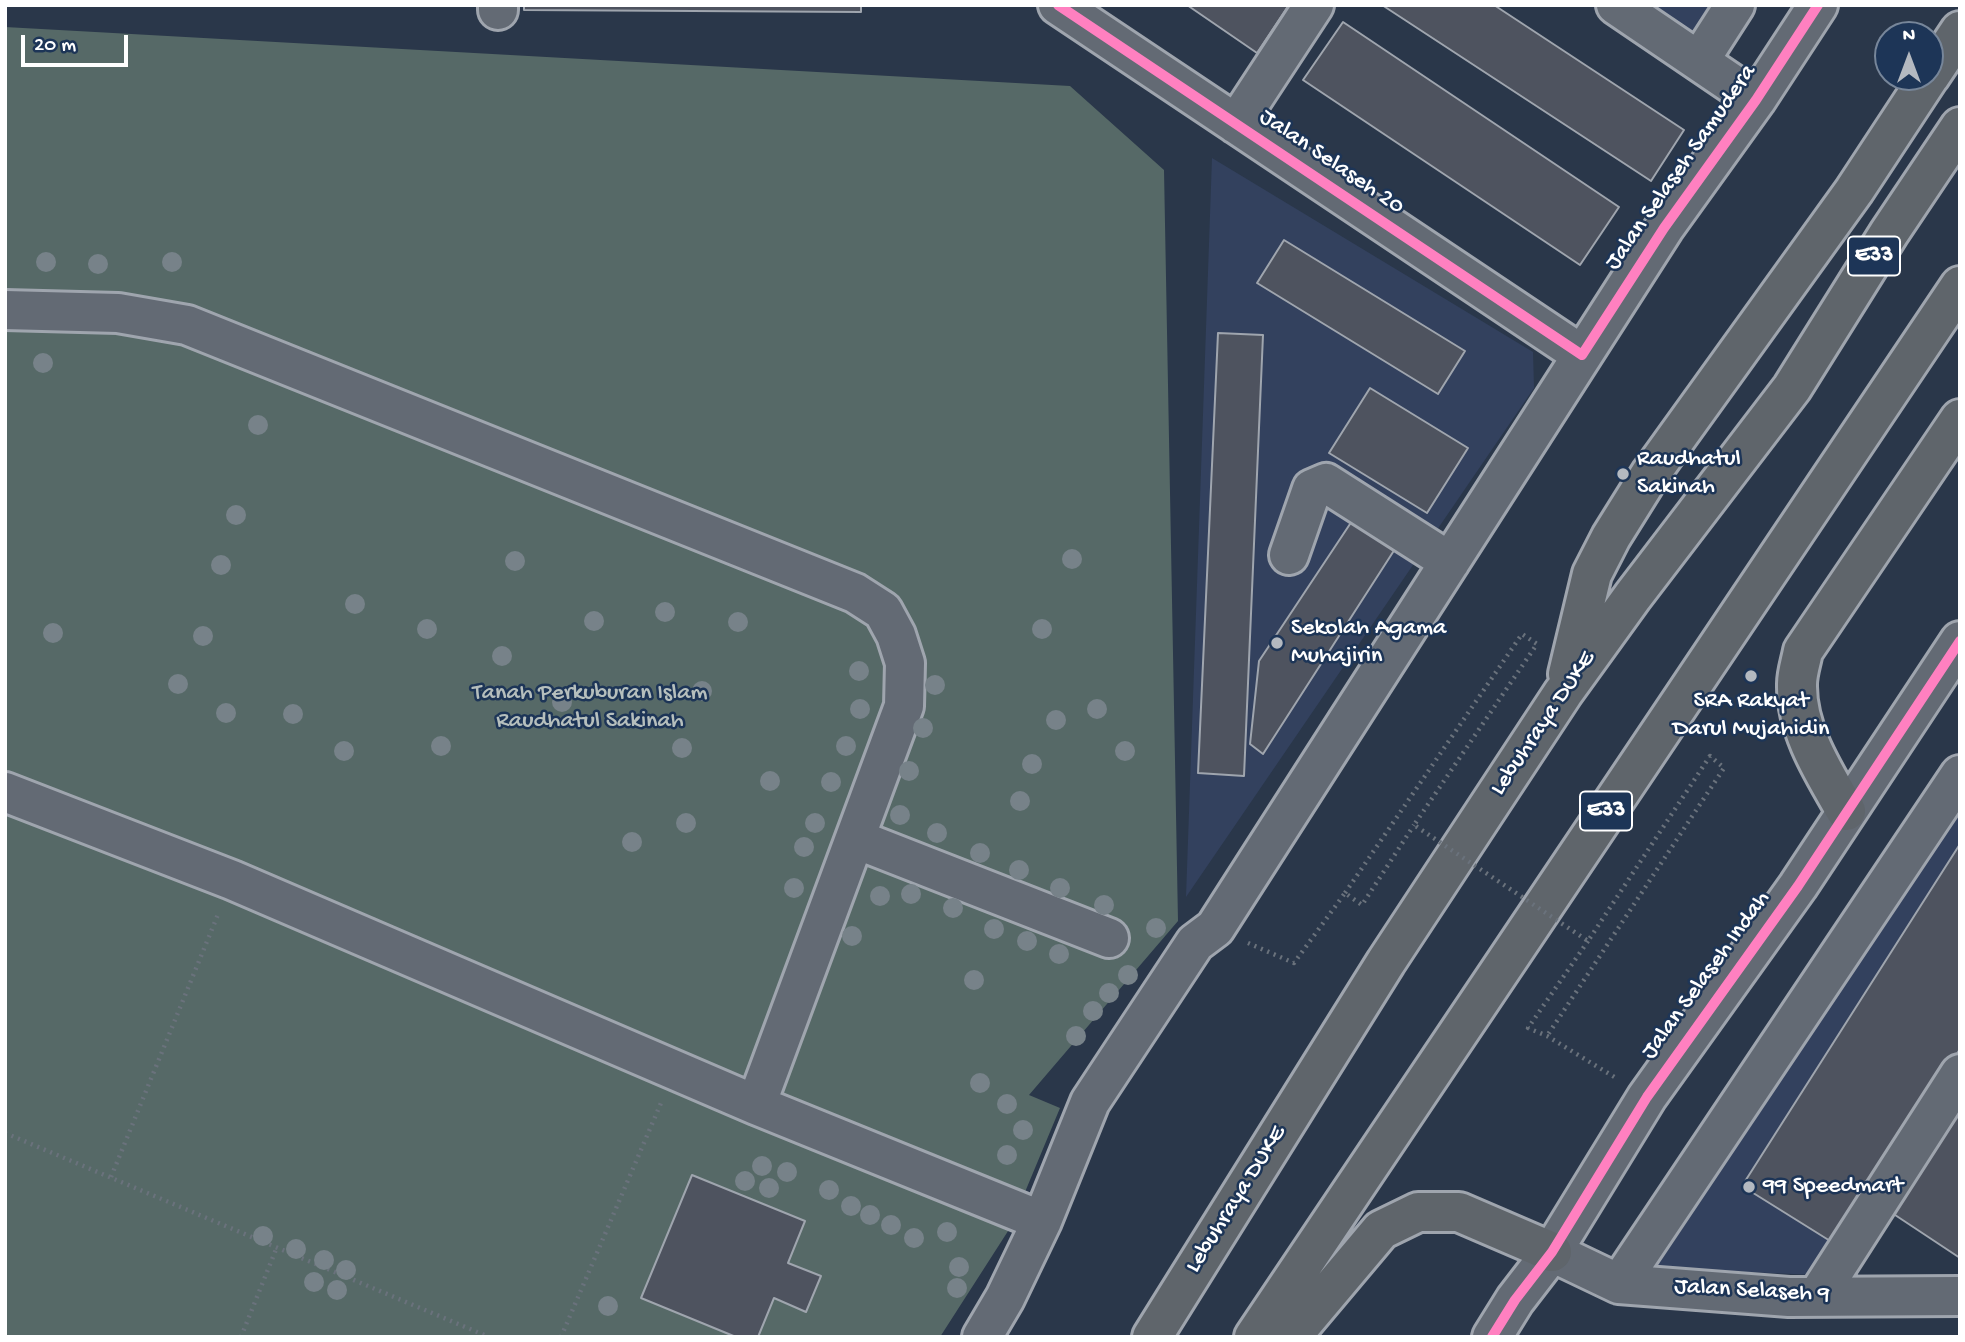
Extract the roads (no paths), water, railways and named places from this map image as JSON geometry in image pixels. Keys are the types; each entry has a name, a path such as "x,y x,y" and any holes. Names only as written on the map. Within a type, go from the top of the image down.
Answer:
{"highway":[{"path":"1944,55 1960,31"},
{"path":"1563,693 1592,574 1611,537 1651,472 1854,191 1920,91"},
{"name":"Lebuhraya DUKE","path":"1152,1337 1386,962 1563,693 1633,596 1792,388 1889,233 1960,127"},
{"name":"E33","path":"1254,1337 1960,286"},
{"path":"1846,811 1816,758 1800,713 1797,683 1803,651 1960,419"},
{"path":"1291,1337 1381,1230 1418,1212 1459,1212 1552,1252"}],"street":[{"name":"Jalan Selaseh 20","path":"1058,5 1581,355"},
{"path":"1236,124 1314,5"},
{"path":"1616,5 1756,100"},
{"path":"1699,61 1735,5"},
{"name":"Jalan Selaseh Samudera","path":"982,1337 1005,1298 1042,1221 1090,1102 1195,943 1215,928 1581,355 1664,228 1756,100 1818,5"},
{"path":"5,310 118,313 187,325 855,593 883,611 896,635 905,663 904,706 756,1105"},
{"path":"1289,555 1312,489 1326,483 1450,562"},
{"name":"Jalan Selaseh Indah","path":"1492,1337 1515,1300 1552,1252 1647,1097 1798,886 1960,641"},
{"path":"5,792 232,880 756,1105 1042,1221"},
{"path":"1619,1284 1954,797"},
{"path":"856,839 1109,938"},
{"path":"1817,1297 1960,1074"},
{"name":"Jalan Selaseh 9","path":"1552,1252 1619,1284 1789,1297 1960,1296"}],"place":[{"name":"Raudhatul Sakinah","path":"1623,474"},
{"name":"Sekolah Agama Muhajirin","path":"1277,643"},
{"name":"SRA Rakyat Darul Mujahidin","path":"1751,676"},
{"name":"99 Speedmart","path":"1749,1187"}],"park label":[{"name":"Tanah Perkuburan Islam Raudhatul Sakinah","path":"590,708"}]}
